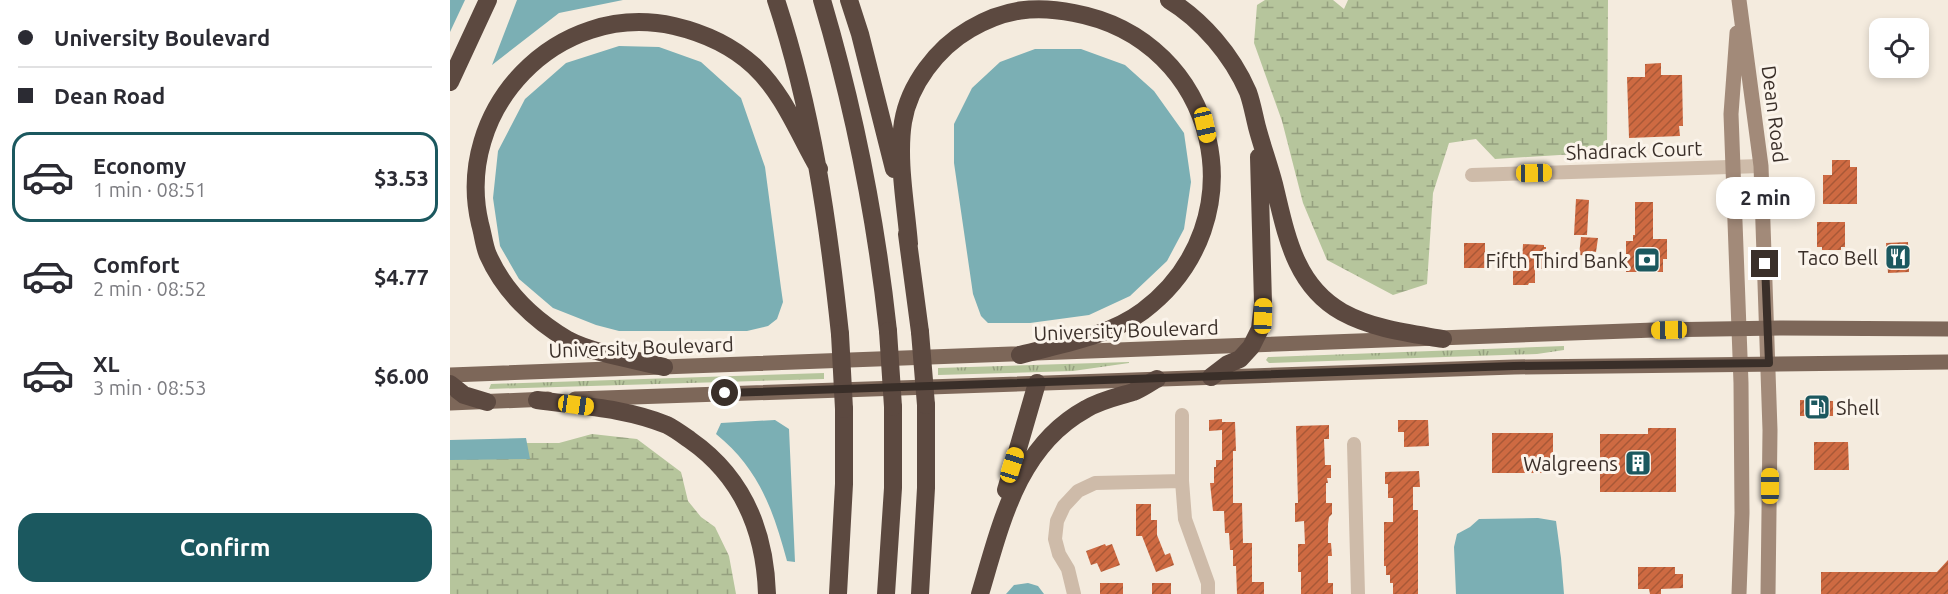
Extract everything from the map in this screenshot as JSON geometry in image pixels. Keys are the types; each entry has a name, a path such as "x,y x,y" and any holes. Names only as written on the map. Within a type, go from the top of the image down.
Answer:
{"highway":[{"path":"450,82 488,0"},
{"path":"776,0 795,62 819,169 831,247 840,334 844,409 844,484 838,594"},
{"path":"822,0 856,128 882,268 893,407 893,488 886,594"},
{"path":"849,0 861,34 889,143 909,244"},
{"path":"1168,0 1185,10 1226,52 1248,92 1292,254 1307,280 1321,297 1341,312 1365,323 1443,339"},
{"path":"920,594 926,488 926,405 909,244 902,142 903,123 914,88 933,60 960,35 988,18 1022,9 1054,9 1093,16 1123,30 1150,46 1172,67 1190,94 1205,125 1212,155 1213,178 1208,213 1197,243 1180,273 1161,295 1141,312 1110,329 1020,355"},
{"path":"664,368 569,341 533,316 505,285 487,254 476,204 477,161 488,123 508,89 537,57 569,37 600,26 636,21 663,23 696,31 728,45 755,67 780,98 819,169"},
{"path":"1211,377 1228,364 1240,359 1251,347 1260,329 1263,316 1258,131"},
{"path":"980,594 1005,510 1028,464 1057,429 1095,404 1134,392 1157,379"},
{"path":"1005,510 1006,485 1037,383"},
{"path":"450,384 464,395 487,402"},
{"path":"537,400 638,416 669,426 699,446 723,468 747,503 762,548 767,594"}],"main road":[{"name":"Dean Road","path":"1739,594 1742,513 1740,364 1731,114 1739,0 1761,166 1769,363 1768,594"},
{"name":"University Boulevard","path":"450,375 1251,347 1654,330 1948,329"},
{"path":"450,403 1514,366 1948,362"}],"street":[{"name":"Shadrack Court","path":"1472,175 1761,166"},
{"path":"1182,415 1182,481 1185,519 1208,583 1208,594"},
{"path":"1354,444 1358,594"},
{"path":"1074,594 1068,569 1059,554 1055,539 1057,521 1064,506 1077,491 1095,483 1182,481"}],"green space":[{"path":"1265,0 1333,0 1344,9 1348,0 1608,0 1607,152 1495,159 1476,139 1449,143 1433,193 1427,284 1393,295 1327,260 1303,203 1282,121 1254,43 1257,5"},
{"path":"1564,346 1564,350 1537,354 1269,363 1266,360 1268,357"},
{"path":"1129,362 1073,371 938,375 938,368"},
{"path":"824,373 824,379 489,389 491,384"},
{"path":"592,434 637,439 681,472 688,501 701,517 715,527 729,556 736,594 450,594 450,443 559,443"}],"water":[{"path":"450,0 465,0 450,32"},
{"path":"517,0 623,0 559,13 492,65"},
{"path":"619,46 659,47 701,62 741,98 765,167 783,302 777,319 768,326 747,331 619,331 596,325 553,308 519,279 500,246 493,198 498,151 525,99 566,63"},
{"path":"1035,49 1081,49 1125,65 1154,91 1184,133 1191,182 1184,229 1167,261 1130,296 1089,315 1030,323 988,323 981,316 973,294 954,163 954,124 972,88 1000,62"},
{"path":"775,420 789,429 795,562 787,561 770,507 754,476 731,447 716,434 721,423"},
{"path":"526,438 530,459 450,460 450,440"},
{"path":"1538,518 1556,521 1564,594 1456,594 1454,547 1457,534 1479,519"},
{"path":"1028,583 1038,586 1044,594 1006,594 1014,585"}],"building":[{"path":"1661,63 1661,75 1682,75 1683,126 1679,126 1680,136 1629,138 1627,77 1645,77 1645,64"},
{"path":"1832,160 1850,160 1850,167 1857,167 1857,204 1823,204 1823,175 1832,175"},
{"path":"1576,199 1589,200 1587,235 1574,235"},
{"path":"1635,202 1653,202 1653,239 1667,239 1667,259 1663,259 1663,272 1626,272 1626,241 1633,241 1633,235 1635,235"},
{"path":"1817,222 1845,222 1845,247 1841,247 1841,250 1822,250 1822,247 1817,247"},
{"path":"1581,237 1598,238 1596,252 1591,251 1591,256 1579,255"},
{"path":"1908,242 1909,272 1888,273 1886,243"},
{"path":"1464,243 1485,243 1485,268 1464,268"},
{"path":"1523,244 1546,247 1546,269 1535,269 1535,283 1513,285 1513,268 1516,268 1516,262 1522,262"},
{"path":"1800,400 1833,401 1833,416 1800,416"},
{"path":"1222,419 1222,422 1235,422 1233,503 1242,503 1243,543 1252,543 1252,582 1264,582 1264,594 1237,594 1236,566 1233,566 1233,550 1230,550 1229,533 1225,533 1224,511 1213,511 1210,483 1214,483 1216,460 1222,460 1222,430 1209,431 1209,420"},
{"path":"1398,420 1428,420 1429,446 1404,447 1404,432 1398,432"},
{"path":"1329,425 1329,439 1324,439 1325,465 1331,465 1331,478 1327,478 1328,483 1326,483 1326,503 1332,503 1332,514 1328,524 1328,543 1331,543 1332,556 1328,556 1328,583 1333,583 1333,594 1301,594 1298,544 1305,544 1304,521 1295,522 1295,503 1298,503 1296,426"},
{"name":"Walgreens","path":"1648,428 1676,428 1676,492 1600,492 1600,434 1648,434"},
{"path":"1492,433 1553,433 1553,473 1492,473"},
{"path":"1814,442 1848,442 1849,470 1814,470"},
{"path":"1419,471 1420,487 1413,487 1413,510 1418,510 1418,594 1393,594 1393,583 1390,583 1390,575 1386,575 1386,566 1384,566 1384,522 1393,522 1393,498 1388,498 1385,472"},
{"path":"1136,504 1151,504 1151,520 1157,520 1157,535 1165,555 1170,553 1174,565 1156,572 1142,536 1136,536"},
{"path":"1105,544 1106,546 1112,544 1120,565 1101,572 1097,563 1091,565 1086,551"},
{"path":"1948,560 1948,594 1821,594 1821,572 1937,572"},
{"path":"1638,567 1675,567 1675,574 1683,574 1683,588 1661,589 1661,594 1650,594 1649,589 1638,589"},
{"path":"1100,583 1123,583 1123,594 1100,594"},
{"path":"1152,583 1171,583 1171,594 1152,594"}],"place":[{"name":"Taco Bell","path":"1898,257"},
{"name":"Fifth Third Bank","path":"1647,260"},
{"name":"Shell","path":"1817,407"},
{"name":"Walgreens","path":"1638,463"}],"route":[{"path":"725,393 1514,366 1769,363 1765,264"}]}
